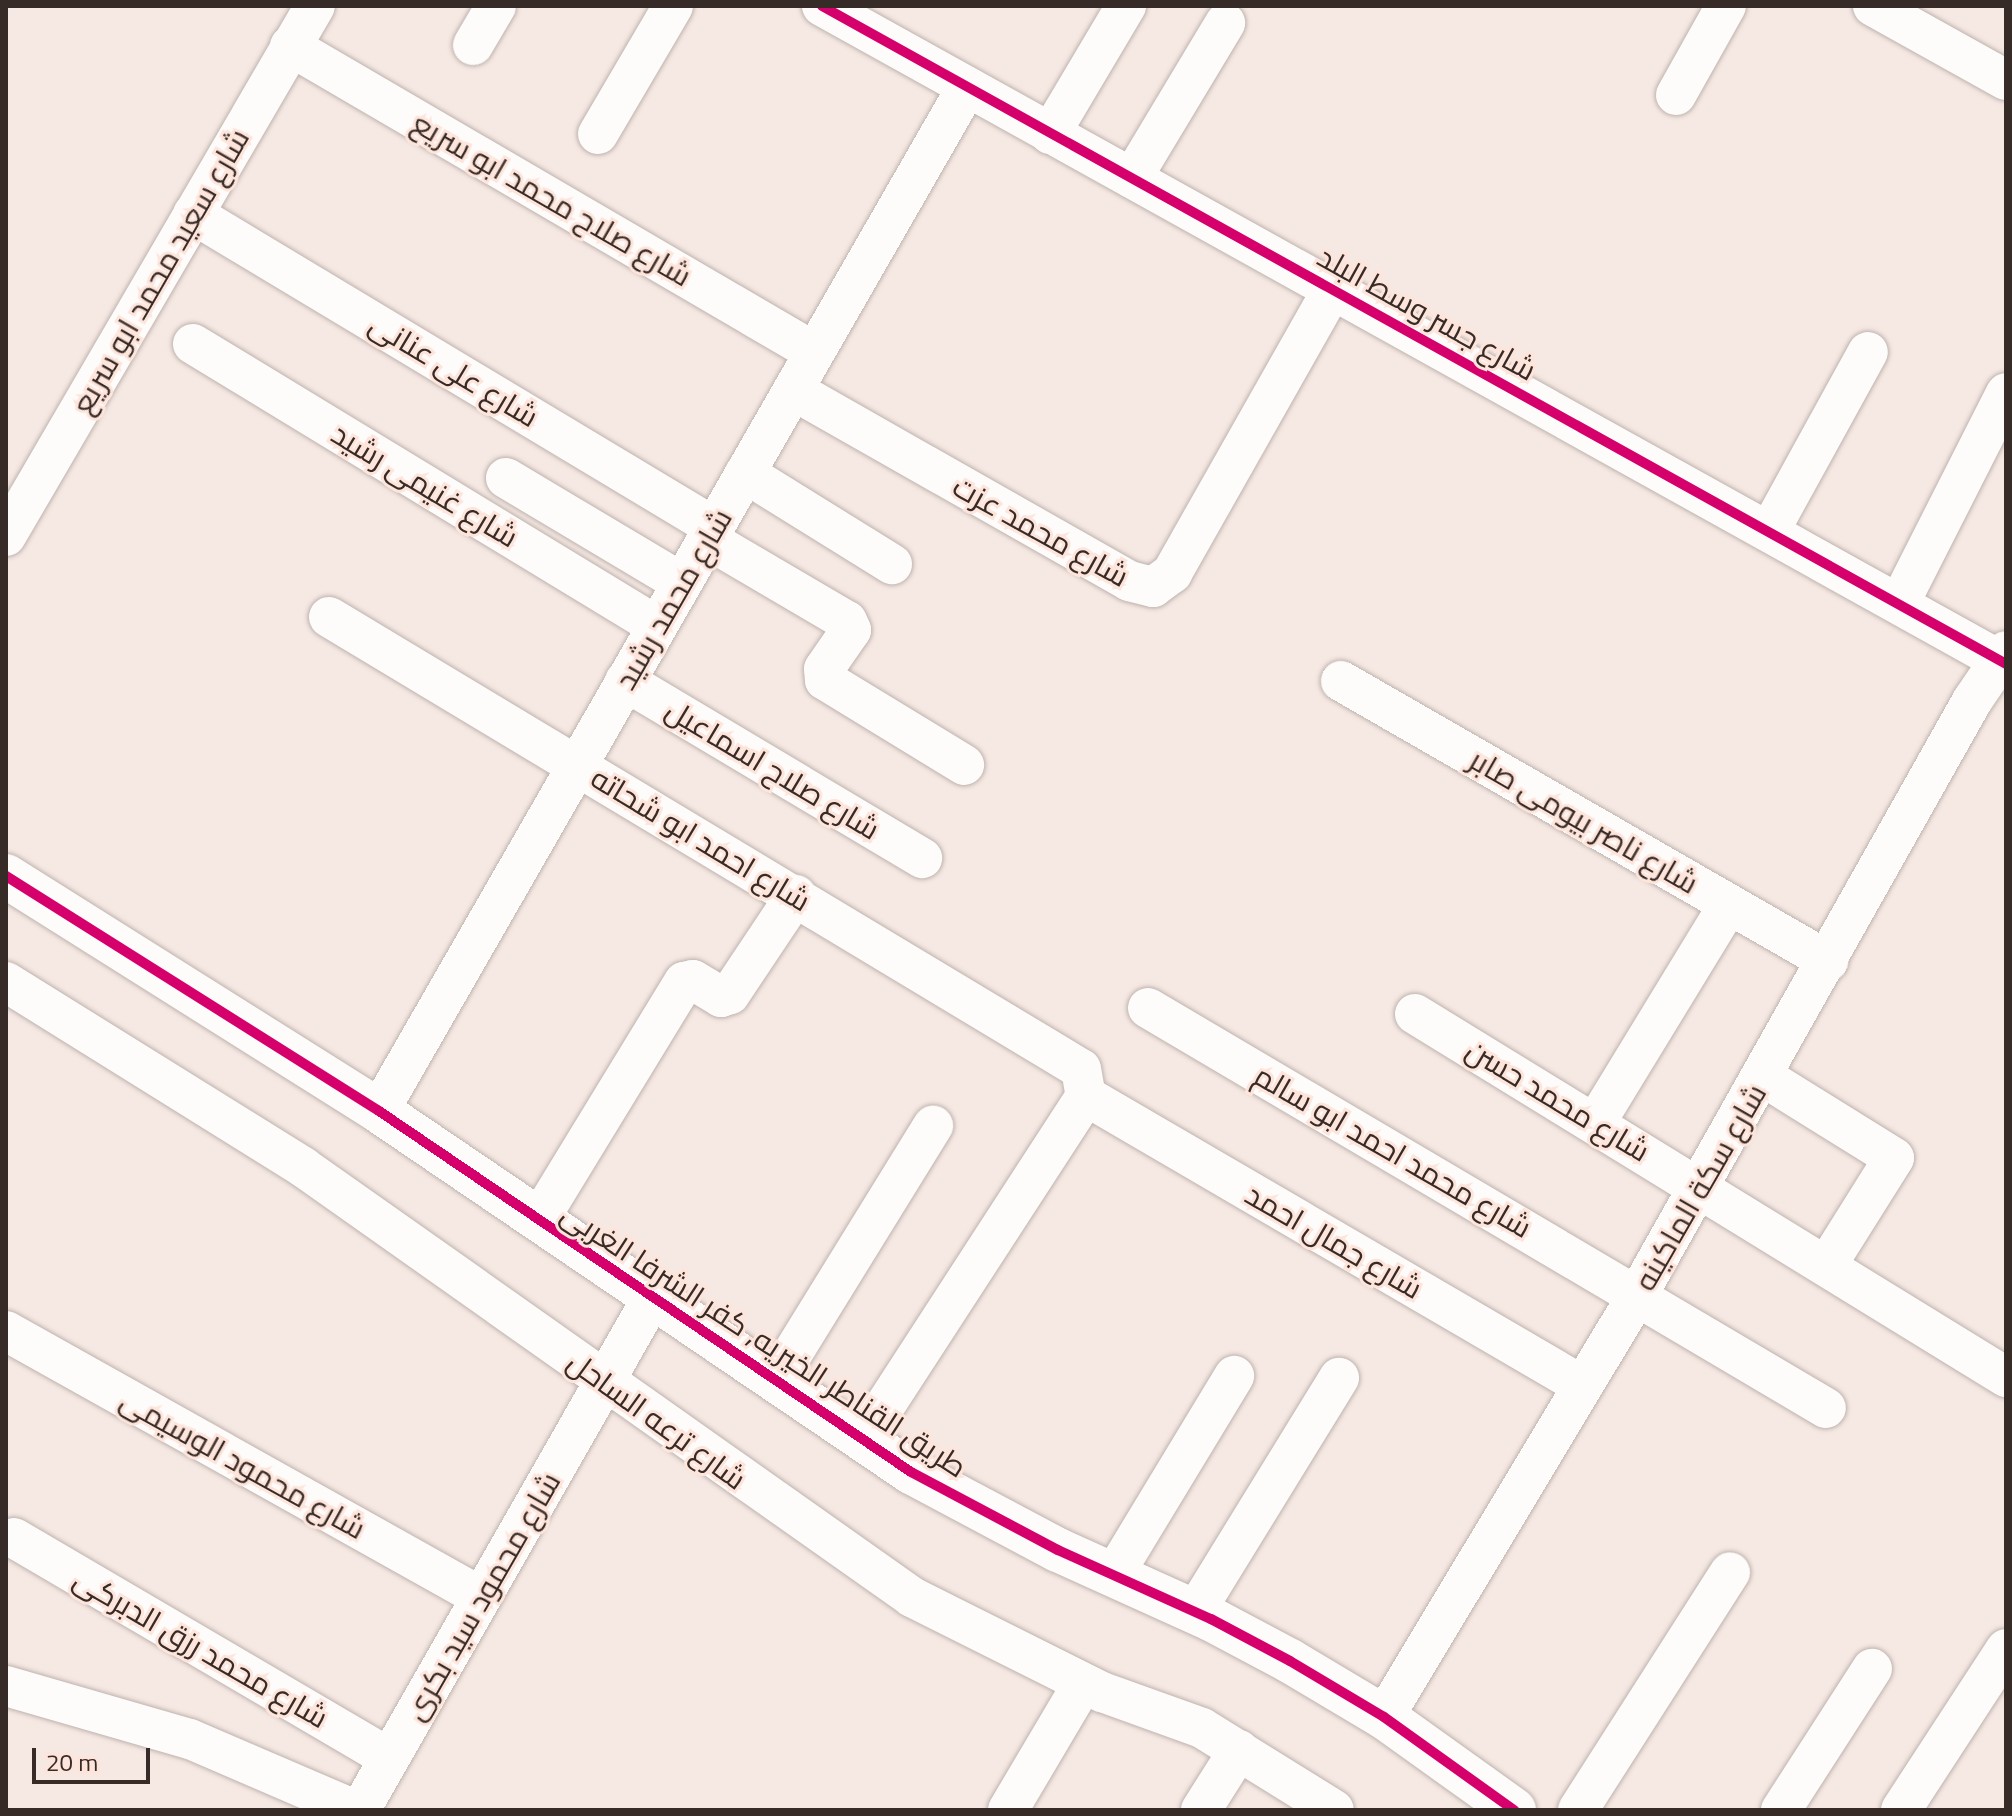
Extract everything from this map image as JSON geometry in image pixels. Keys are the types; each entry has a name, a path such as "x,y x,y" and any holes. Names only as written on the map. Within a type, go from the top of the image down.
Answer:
{"street":[{"name":"شارع سعيد محمد ابو سريع","path":"6,536 315,6"},
{"path":"473,45 496,6"},
{"path":"598,134 673,6"},
{"name":"شارع جسر وسط البلد","path":"822,6 2003,658"},
{"path":"1050,134 1126,6"},
{"path":"1676,95 1726,6"},
{"path":"1873,6 2006,80"},
{"path":"1132,178 1225,23"},
{"name":"شارع صلاح محمد ابو سريع","path":"290,46 814,352"},
{"name":"شارع محمد رشيد","path":"379,1111 967,87"},
{"name":"شارع على عنانى","path":"193,214 711,533 847,621 851,630 824,669 825,680 964,765"},
{"name":"شارع محمد عزت","path":"793,390 1129,581 1153,587 1172,573 1333,288"},
{"name":"شارع غنيمى رشيد","path":"193,344 657,626"},
{"path":"1770,530 1868,352"},
{"path":"1900,602 2006,393"},
{"path":"745,473 892,564"},
{"path":"506,478 682,583"},
{"name":"شارع احمد ابو شحاته","path":"329,617 796,895 1080,1078"},
{"name":"شارع سكة الماكينه","path":"1384,1717 1638,1294 2003,658"},
{"name":"شارع صلاح اسماعيل","path":"625,681 922,858"},
{"name":"شارع ناصر بيومى صابر","path":"1341,681 1828,961"},
{"name":"طريق القناطر الخيريه, كفر الشرفا الغربى","path":"6,876 379,1111 538,1221 641,1317 776,1380 911,1472 1113,1576 1195,1612 1384,1717 1514,1810"},
{"path":"538,1221 684,982 693,980 721,997 730,994 796,895"},
{"path":"1596,1122 1729,904"},
{"name":"شارع ترعه الساحل","path":"6,982 303,1167 606,1377 912,1597 1083,1683 1202,1728 1334,1810"},
{"name":"شارع محمد احمد ابو سالم","path":"1148,1008 1638,1294 1826,1408"},
{"name":"شارع محمد حسن","path":"1415,1014 1700,1185 2006,1377"},
{"path":"1764,1077 1889,1151 1891,1166 1827,1265"},
{"path":"863,1440 1080,1078"},
{"name":"شارع جمال احمد","path":"1080,1078 1583,1386"},
{"path":"776,1380 933,1126"},
{"name":"شارع محمود سيد بكرى","path":"357,1810 641,1317"},
{"name":"شارع محمود الوسيمى","path":"6,1331 481,1597"},
{"path":"1113,1576 1234,1376"},
{"path":"1195,1612 1339,1378"},
{"name":"شارع محمد رزق الدبركى","path":"14,1538 389,1758"},
{"path":"1578,1810 1730,1572"},
{"path":"1901,1810 2006,1649"},
{"path":"1781,1810 1872,1669"},
{"path":"1008,1810 1083,1683"},
{"path":"6,1686 190,1739 357,1810"},
{"path":"1201,1810 1239,1750"}],"cycle path":[{"path":"822,6 2006,664"},
{"path":"6,876 379,1111 911,1472 1058,1550 1211,1619 1290,1661 1384,1717 1514,1810"}]}
